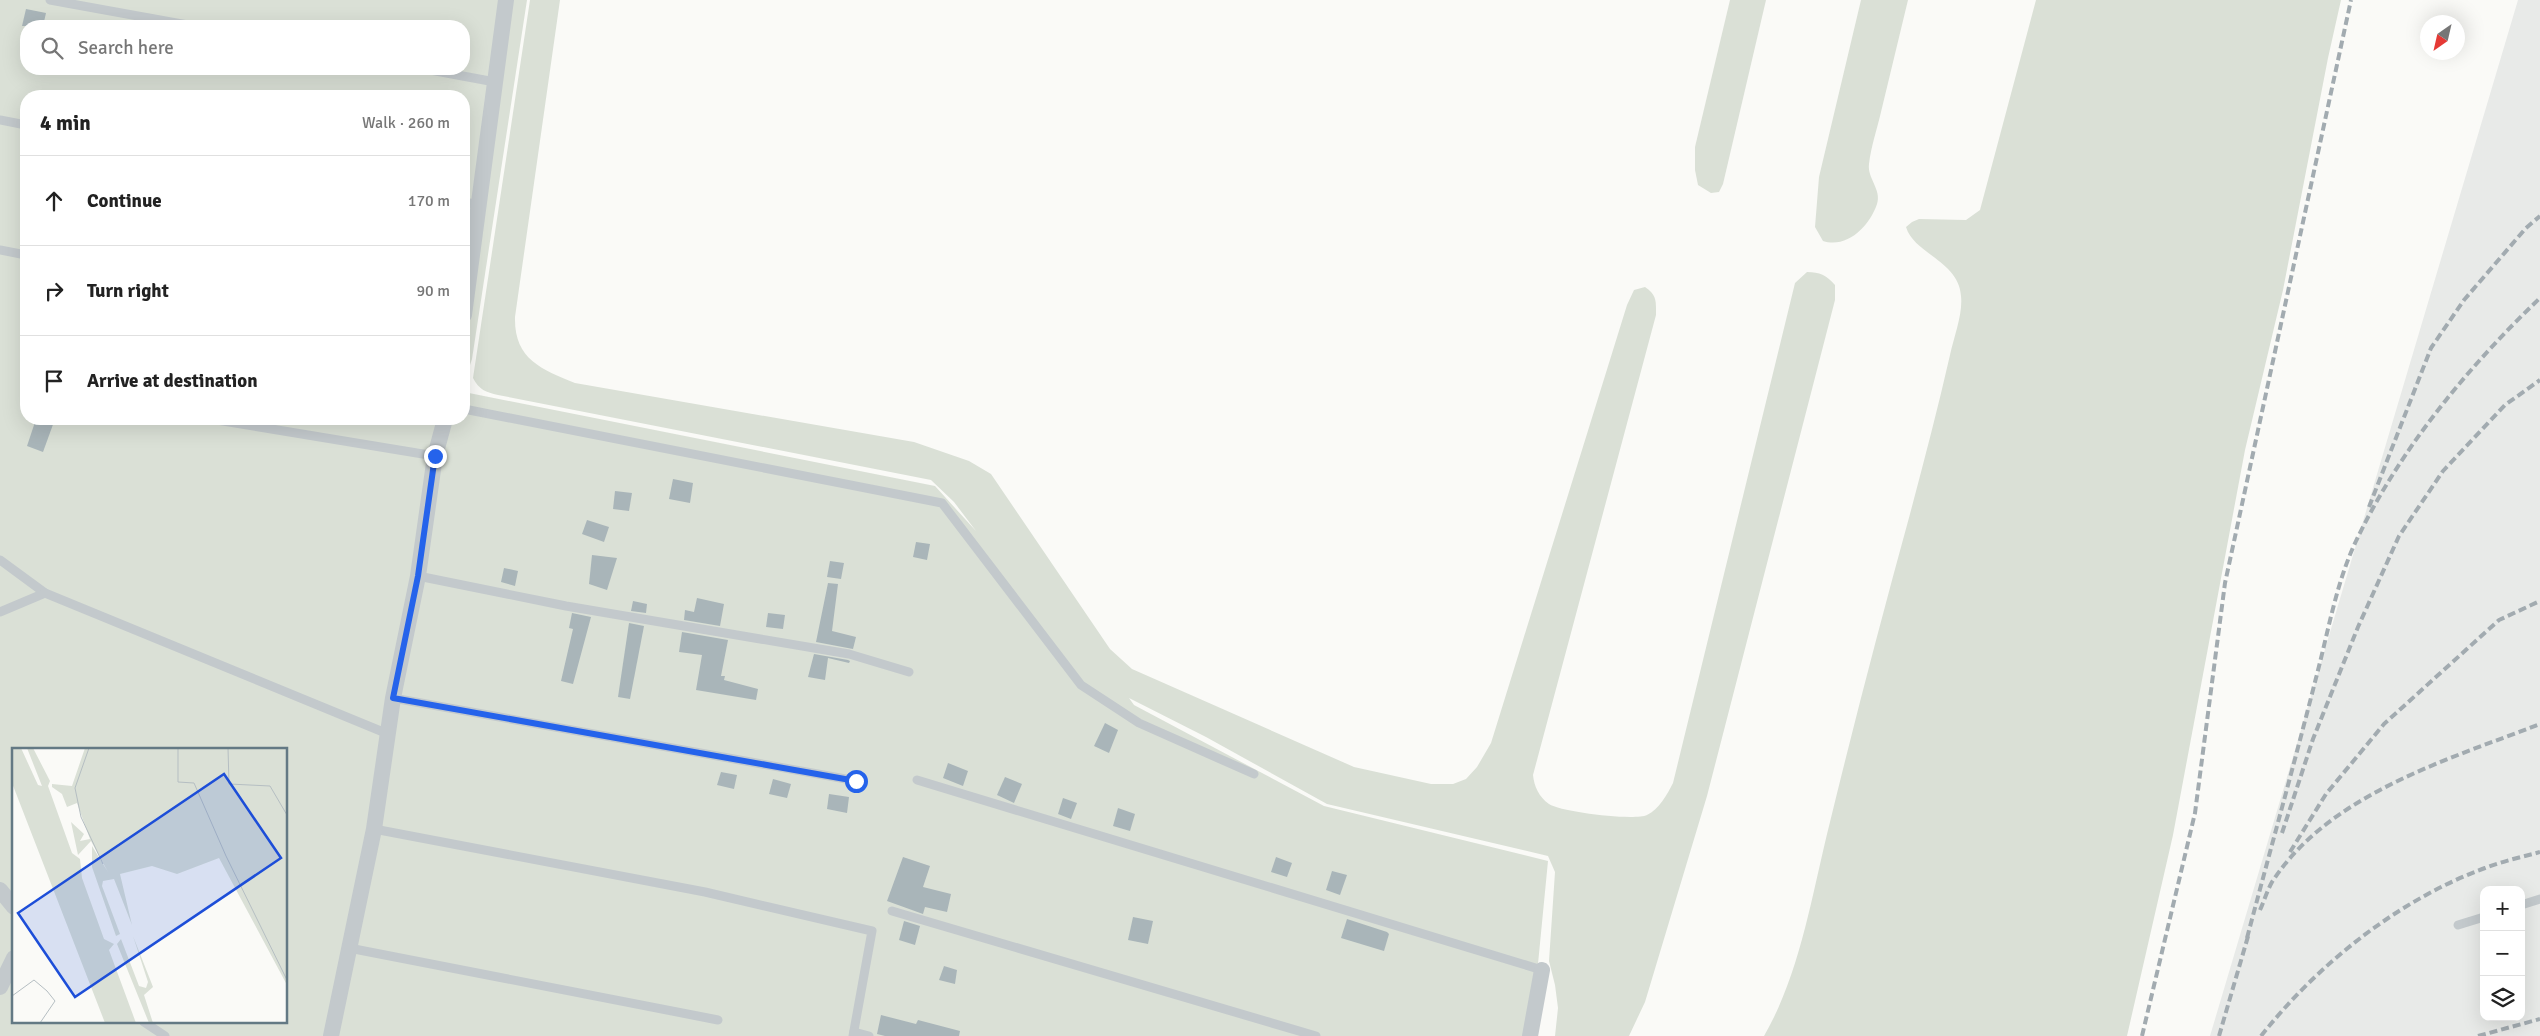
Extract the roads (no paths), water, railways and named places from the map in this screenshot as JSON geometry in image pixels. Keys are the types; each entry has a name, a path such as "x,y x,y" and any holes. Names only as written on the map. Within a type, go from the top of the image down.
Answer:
{"street":[{"path":"470,220 471,204 495,82 506,0"},
{"path":"331,1036 374,829 393,698 418,576 435,456 443,425"},
{"path":"0,890 12,905"},
{"path":"0,987 12,962"},
{"path":"1530,1036 1542,970"}],"lane":[{"path":"50,0 160,20"},
{"path":"457,75 495,82"},
{"path":"0,120 20,124"},
{"path":"0,250 20,254"},
{"path":"470,410 942,503 1081,685 1139,723 1254,774"},
{"path":"247,425 435,456"},
{"path":"0,560 45,593 388,734"},
{"path":"418,576 566,606 849,654 909,672"},
{"path":"0,612 45,593"},
{"path":"393,698 856,781"},
{"path":"917,780 1542,970"},
{"path":"374,829 705,892 872,931 854,1034 869,1036"},
{"path":"2525,904 2540,899"},
{"path":"892,911 1316,1036"},
{"path":"2458,925 2480,918"},
{"path":"349,948 718,1020"},
{"path":"147,1024 164,1036"}],"railway":[{"path":"2142,1036 2195,813 2225,583 2351,0"},
{"path":"2369,507 2431,348 2464,300 2526,228 2540,216"},
{"path":"2247,938 2338,591 2356,541 2393,474 2437,411 2461,381 2540,298"},
{"path":"2282,833 2313,739 2358,627 2399,536 2443,471 2505,405 2540,380"},
{"path":"2290,852 2326,794 2384,724 2499,620 2540,601"},
{"path":"2260,910 2272,882 2296,851 2325,825 2357,803 2429,767 2540,724"},
{"path":"2261,1036 2283,1009 2308,984 2362,937 2391,916 2453,881 2506,861 2540,852"},
{"path":"2219,1036 2249,933"},
{"path":"2478,1036 2540,1019"}]}
